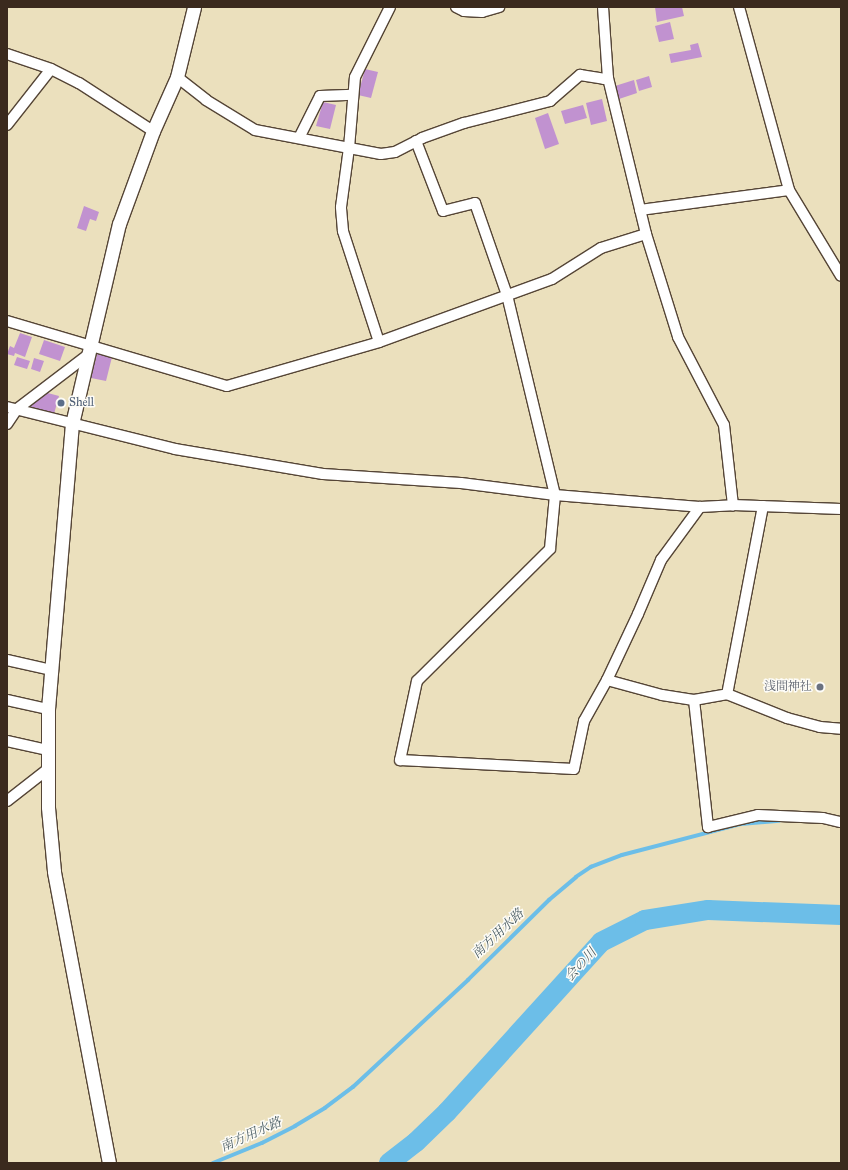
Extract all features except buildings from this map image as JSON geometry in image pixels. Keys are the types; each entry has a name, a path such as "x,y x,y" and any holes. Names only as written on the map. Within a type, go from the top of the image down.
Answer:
{"street":[{"path":"109,1163 54,871 48,807 48,709 72,424 119,224 153,131 177,77 194,7"},
{"path":"379,342 343,231 341,207 349,148 355,77 390,7"},
{"path":"461,8 482,12 499,7"},
{"path":"603,7 608,78 646,234 678,337 724,425 734,505"},
{"path":"739,7 789,190 841,276"},
{"path":"7,54 51,69 79,83 153,131"},
{"path":"7,125 51,69"},
{"path":"177,77 206,100 255,130 380,154 395,152 416,141 464,123 550,101 580,74 604,79 608,78"},
{"path":"299,138 320,96 353,95"},
{"path":"416,141 443,211 475,203 507,295 555,495 550,549 417,681 400,760 574,769 584,721 607,680 661,560 700,507"},
{"path":"640,210 789,190"},
{"path":"7,321 89,351 227,386 379,342 552,279 602,248 646,234"},
{"path":"7,424 17,409 89,351"},
{"path":"7,406 72,424 174,449 323,474 461,483 555,495 700,507 734,505 841,509"},
{"path":"727,694 763,506"},
{"path":"7,660 51,670"},
{"path":"607,680 662,695 694,700 727,694 787,718 820,727 841,729"},
{"path":"7,700 48,709"},
{"path":"694,700 708,827 758,815 823,818 841,822"},
{"path":"7,741 48,750"},
{"path":"7,801 11,792 48,769"}],"waterway":[{"name":"南方用水路","path":"213,1163 262,1143 295,1126 325,1108 353,1087 468,980 549,900 576,877 591,867 622,855 741,824 779,821"},
{"name":"会の川","path":"389,1163 416,1142 447,1112 601,942 645,920 708,910 841,915"}],"place":[{"name":"Shell","path":"61,403"},
{"name":"浅間神社","path":"820,687"}]}
